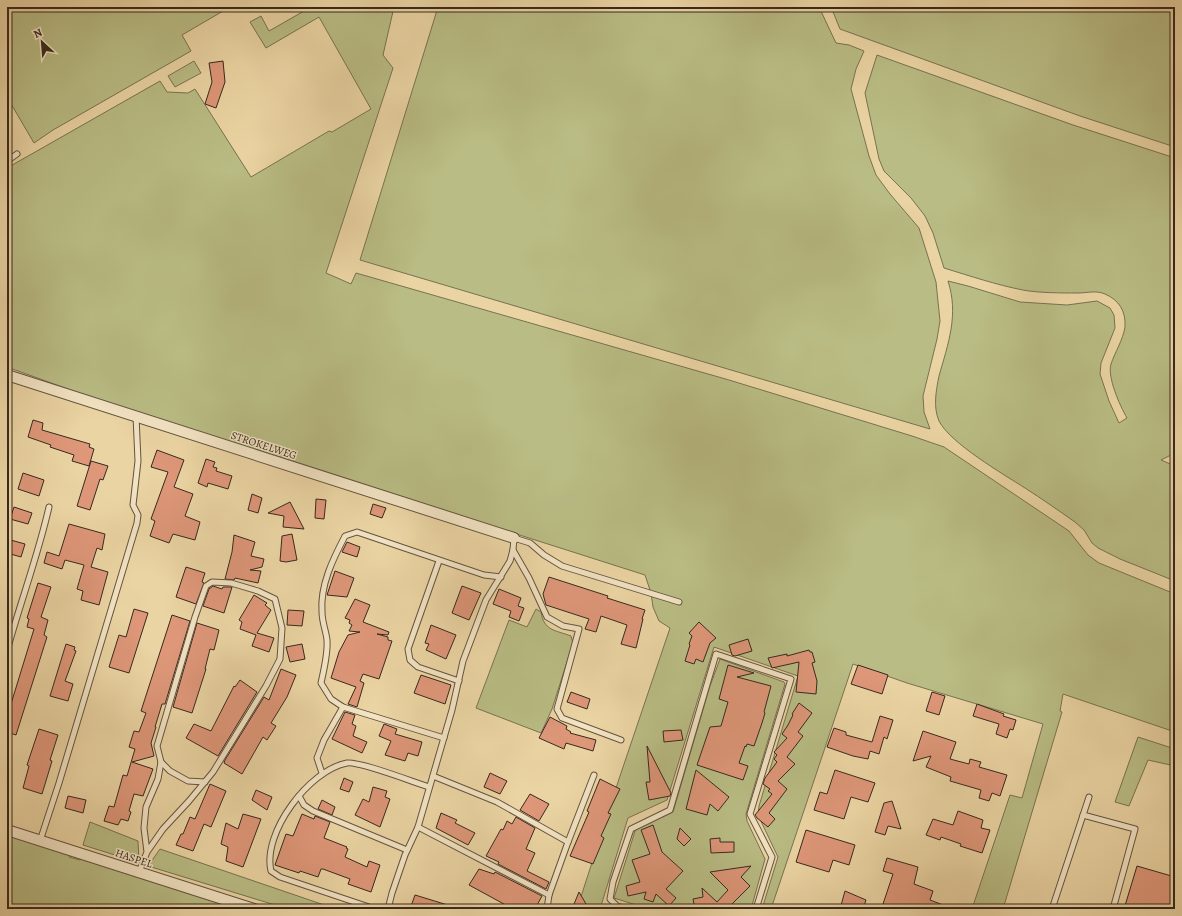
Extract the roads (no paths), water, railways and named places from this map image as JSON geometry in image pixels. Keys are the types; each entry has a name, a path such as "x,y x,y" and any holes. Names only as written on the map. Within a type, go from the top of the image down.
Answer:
{"street":[{"name":"STROKELWEG","path":"7,375 514,538"},
{"name":"HASPEL","path":"7,830 254,909"}],"lane":[{"path":"7,161 17,154"},
{"path":"40,841 66,760 137,523 138,515 133,505 138,461 136,416"},
{"path":"7,651 42,536 49,507"},
{"path":"444,738 343,707 331,699 321,683 325,664 327,640 322,613 324,585 345,536 357,532 484,576 501,577"},
{"path":"388,909 407,850 418,828 444,738 463,661 486,600 510,561 514,550 514,538 530,543 544,555 562,566 679,602"},
{"path":"514,550 547,617 563,626 579,629 557,709 562,718 622,740"},
{"path":"439,561 408,649 410,660 418,667 459,681"},
{"path":"139,872 147,852 163,829 213,772 266,686 280,658 282,628 274,599 231,583 212,582 206,586 195,617 157,746 161,762 158,778 146,807 144,828 147,852"},
{"path":"627,909 617,906 610,899 612,882 631,828 670,810 716,654 791,679 750,814 772,857 756,909"},
{"path":"322,773 317,758 324,740 343,707"},
{"path":"161,762 170,771 188,781 205,782"},
{"path":"375,909 280,877 271,871 269,862 273,842 287,812 304,789 322,773 347,763 364,765 429,787"},
{"path":"547,909 549,895 594,775"},
{"path":"433,776 497,802 568,842"},
{"path":"299,796 304,805 313,810 407,850"},
{"path":"1052,909 1089,797"},
{"path":"1083,815 1135,829 1113,909"},
{"path":"418,828 549,895"}]}
